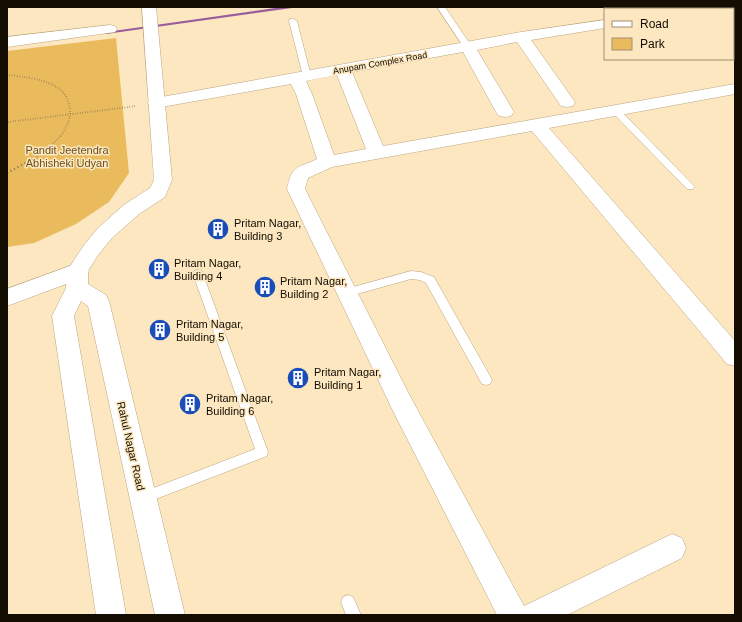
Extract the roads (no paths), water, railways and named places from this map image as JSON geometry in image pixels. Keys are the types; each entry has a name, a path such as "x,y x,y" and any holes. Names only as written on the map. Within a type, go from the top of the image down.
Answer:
{"street":[{"path":"111,615 63,316 91,250 105,233 132,209 158,192 163,180 149,15"},
{"name":"Anupam Complex Road","path":"156,103 521,37 604,24"},
{"path":"7,42 110,29"},
{"path":"521,37 567,102"},
{"path":"468,47 505,112"},
{"path":"343,69 377,153"},
{"path":"302,77 304,94 326,162"},
{"path":"513,615 481,557 346,293 296,189 299,175 326,162 735,89"},
{"path":"536,124 735,357"},
{"path":"7,298 78,279"},
{"name":"Rahul Nagar Road","path":"78,279 98,302 170,615"},
{"path":"535,615 672,548"}],"lane":[{"path":"441,7 468,47"},
{"path":"293,20 302,77"},
{"path":"615,110 690,187"},
{"path":"143,498 262,452 198,274"},
{"path":"346,293 411,275 421,276 430,280 486,380"}],"waterway":[{"path":"106,33 292,7"}],"place":[{"name":"Pritam Nagar, Building 3","path":"218,229"},
{"name":"Pritam Nagar, Building 4","path":"159,269"},
{"name":"Pritam Nagar, Building 2","path":"265,287"},
{"name":"Pritam Nagar, Building 5","path":"160,330"},
{"name":"Pritam Nagar, Building 1","path":"298,378"},
{"name":"Pritam Nagar, Building 6","path":"190,404"}],"park label":[{"name":"Pandit Jeetendra Abhisheki Udyan","path":"67,156"}]}
